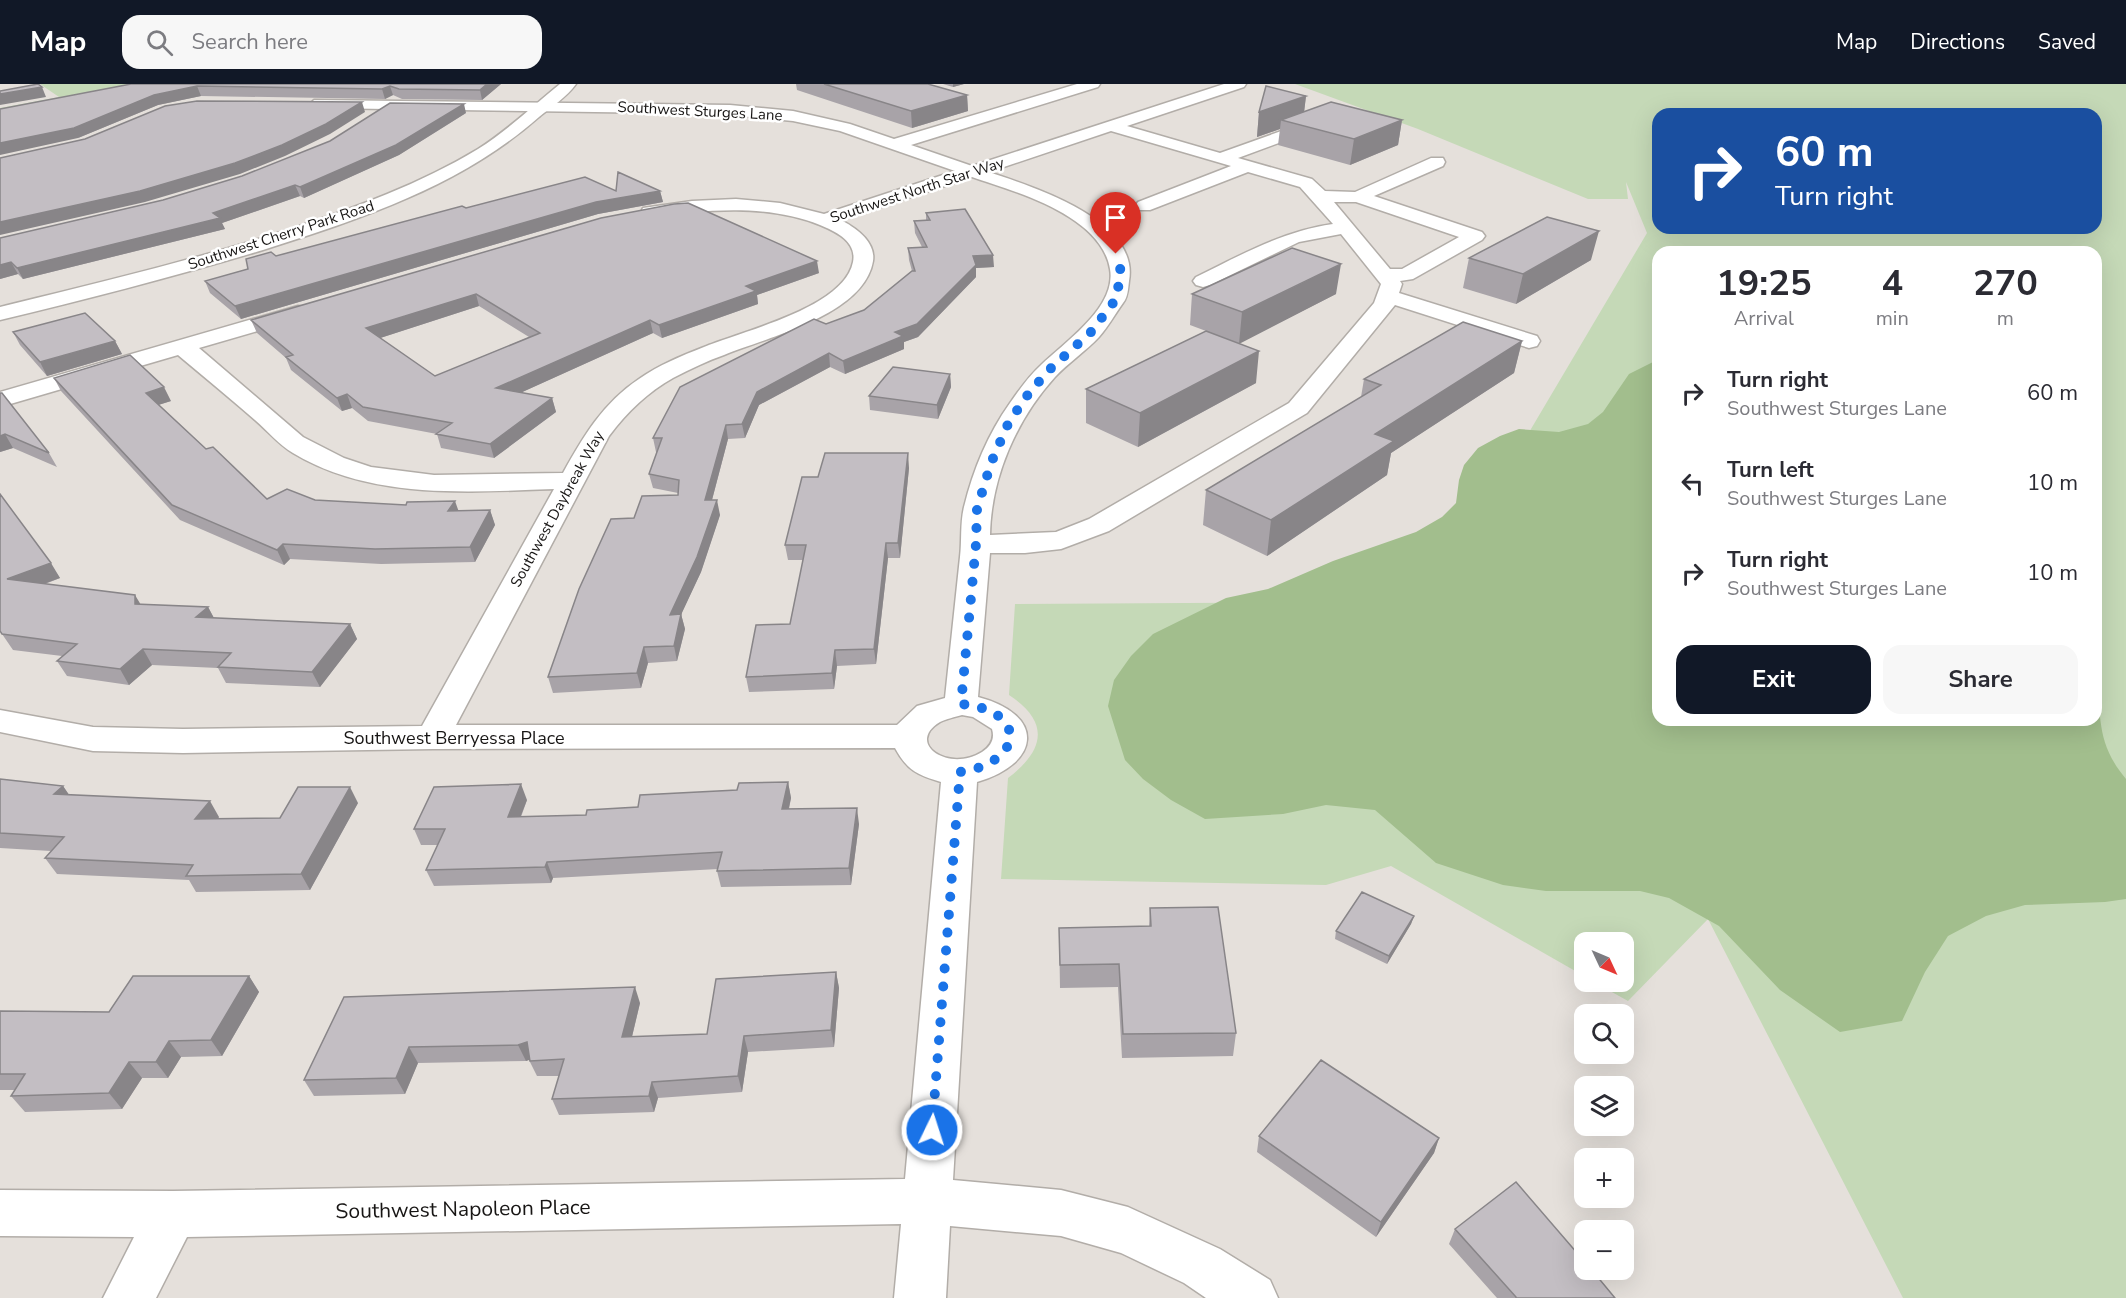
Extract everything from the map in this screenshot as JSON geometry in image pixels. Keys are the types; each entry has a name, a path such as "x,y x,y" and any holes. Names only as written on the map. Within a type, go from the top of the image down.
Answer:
{"street":[{"path":"366,122 421,84"},
{"name":"Southwest Cherry Park Road","path":"0,314 262,244 367,208 465,164 501,141 569,84"},
{"path":"895,144 1092,84"},
{"name":"Southwest North Star Way","path":"631,215 692,207 731,206 781,209 824,220 1239,84"},
{"name":"Southwest Sturges Lane","path":"300,103 761,112 824,122 1043,195 1086,220 1106,238 1116,254 1121,272 1116,299 1091,332 1048,371 1026,397 1008,424 991,463 977,509 976,544 961,704"},
{"path":"986,104 1008,110"},
{"path":"1221,158 1326,120"},
{"path":"1111,126 1306,183 1320,196 1346,228 1386,286 1528,341"},
{"path":"1358,197 1437,162"},
{"path":"1144,206 1247,166"},
{"path":"1320,196 1358,197 1475,236 1386,286"},
{"name":"Southwest Daybreak Way","path":"433,737 571,481 597,434 611,415 662,375 718,349 815,311 850,288 862,271 865,261 863,249 858,241 845,231 824,220"},
{"path":"1203,281 1292,238 1308,233 1346,228"},
{"path":"976,544 1025,544 1061,540 1099,525 1298,408 1384,305 1386,286"},
{"path":"0,400 318,306"},
{"path":"182,346 302,448 328,462 392,478 444,482 571,481"},
{"path":"961,704 981,706 998,714 1006,722 1011,735 1008,749 996,760 979,770 941,771 925,765 910,750 909,736 919,720 936,709 961,704"},
{"name":"Southwest Berryessa Place","path":"0,721 93,739 183,741 433,737 909,736"},
{"path":"920,1298 960,772"},
{"name":"Southwest Napoleon Place","path":"0,1212 173,1214 927,1201 1061,1213 1128,1231 1202,1266 1252,1298"},
{"path":"129,1298 173,1214"}],"green space":[{"path":"40,84 163,84 0,129 0,108 59,97"},
{"path":"1295,84 2126,84 2126,1298 1903,1298 1708,919 1628,1001 1612,992 1634,992 1634,932 1574,932 1574,970 1391,866 1326,885 1001,879 1008,778 1030,757 1038,736 1031,715 1009,695 1015,604 1521,601 1477,520 1647,233 1626,182 1628,199 1588,199 1418,129"},
{"path":"1652,362 1652,726 2102,726 2109,753 2126,779 2126,899 2025,905 1986,916 1948,936 1925,972 1902,1021 1840,1032 1780,990 1719,926 1669,898 1640,891 1546,891 1503,885 1436,863 1375,810 1326,805 1283,814 1205,819 1171,800 1143,779 1125,760 1108,706 1114,680 1131,656 1153,634 1226,598 1268,589 1333,561 1416,532 1442,517 1456,503 1459,480 1464,465 1478,448 1519,429 1559,432 1588,424 1603,412 1629,374"}],"building":[{"path":"38,84 42,87 0,94 0,91"},
{"path":"131,84 487,84 480,90 399,89 390,86 382,89 197,86 154,95 74,128 0,143 0,109"},
{"path":"824,84 928,84 967,95 911,111"},
{"path":"1266,86 1306,96 1259,112"},
{"path":"197,101 362,102 326,124 282,145 235,163 140,191 0,222 0,158 85,139 165,106"},
{"path":"1331,102 1402,120 1354,139 1281,120"},
{"path":"390,103 464,104 396,145 300,187 295,185 213,213 220,218 17,268 11,262 0,265 0,238 163,200 242,176 330,141"},
{"path":"618,172 660,191 596,202 235,306 205,281 248,269 246,259 271,252 276,256 462,206 466,208 585,177 616,191"},
{"path":"688,203 817,261 746,286 756,291 659,325 650,320 496,388 552,398 490,444 436,434 452,423 363,407 347,394 337,398 286,357 293,355 251,320 601,218","holes":["476,294 540,333 435,376 366,328"]},
{"path":"965,209 993,255 973,256 976,265 917,324 895,332 903,336 843,361 829,353 757,392 742,424 726,425 705,500 717,500 697,557 670,615 681,614 674,646 644,647 637,673 548,677 579,589 611,519 634,518 642,496 678,495 679,480 649,474 662,438 653,438 680,387 814,319 826,324 864,310 912,271 915,271 908,248 927,247 914,221 930,220 926,213"},
{"path":"1547,217 1599,231 1523,274 1469,258"},
{"path":"1292,248 1341,264 1242,312 1192,294"},
{"path":"85,313 115,341 40,362 13,332"},
{"path":"1463,322 1522,341 1375,434 1394,441 1271,520 1206,490 1381,385 1364,379"},
{"path":"1206,331 1259,351 1140,413 1086,389"},
{"path":"130,355 164,387 146,393 206,449 213,447 267,499 287,489 315,500 406,505 407,502 455,501 448,511 490,510 470,547 375,549 283,544 277,550 172,505 54,378"},
{"path":"893,367 950,374 937,405 869,396"},
{"path":"0,393 49,453 5,434 0,436"},
{"path":"825,453 908,453 898,543 886,543 874,649 835,650 832,673 746,677 756,625 790,624 806,545 785,545 802,477 818,477"},
{"path":"0,494 51,563 7,579 135,595 135,604 208,607 196,617 350,624 312,672 218,667 231,653 143,649 120,669 57,661 77,644 2,634 0,631"},
{"path":"0,779 63,786 54,794 210,801 195,819 280,818 298,787 350,787 301,874 186,876 193,865 45,858 64,837 0,833"},
{"path":"788,782 782,809 857,808 849,868 717,871 722,852 547,862 545,867 426,870 445,829 414,829 434,787 521,784 508,817 586,815 587,810 638,807 640,795 737,790 739,783"},
{"path":"1362,892 1414,916 1389,956 1336,931"},
{"path":"1218,907 1236,1033 1123,1034 1119,964 1060,965 1059,928 1151,926 1150,908"},
{"path":"836,972 831,1030 744,1036 738,1076 652,1082 649,1096 552,1099 564,1059 530,1061 527,1042 518,1045 409,1047 396,1078 304,1080 344,997 635,987 622,1037 707,1034 716,979"},
{"path":"133,976 249,976 211,1040 169,1041 156,1062 129,1062 109,1093 11,1096 25,1074 0,1074 0,1011 109,1012"},
{"path":"1321,1060 1439,1138 1381,1222 1259,1136"},
{"path":"1516,1182 1574,1249 1574,1280 1600,1280 1615,1298 1516,1298 1455,1229"}],"route":[{"path":"932,1130 960,772 979,770 996,760 1008,749 1011,735 1006,722 998,714 981,706 961,704 976,544 977,509 991,463 1008,424 1026,397 1048,371 1091,332 1116,299 1121,272 1116,254"}]}
